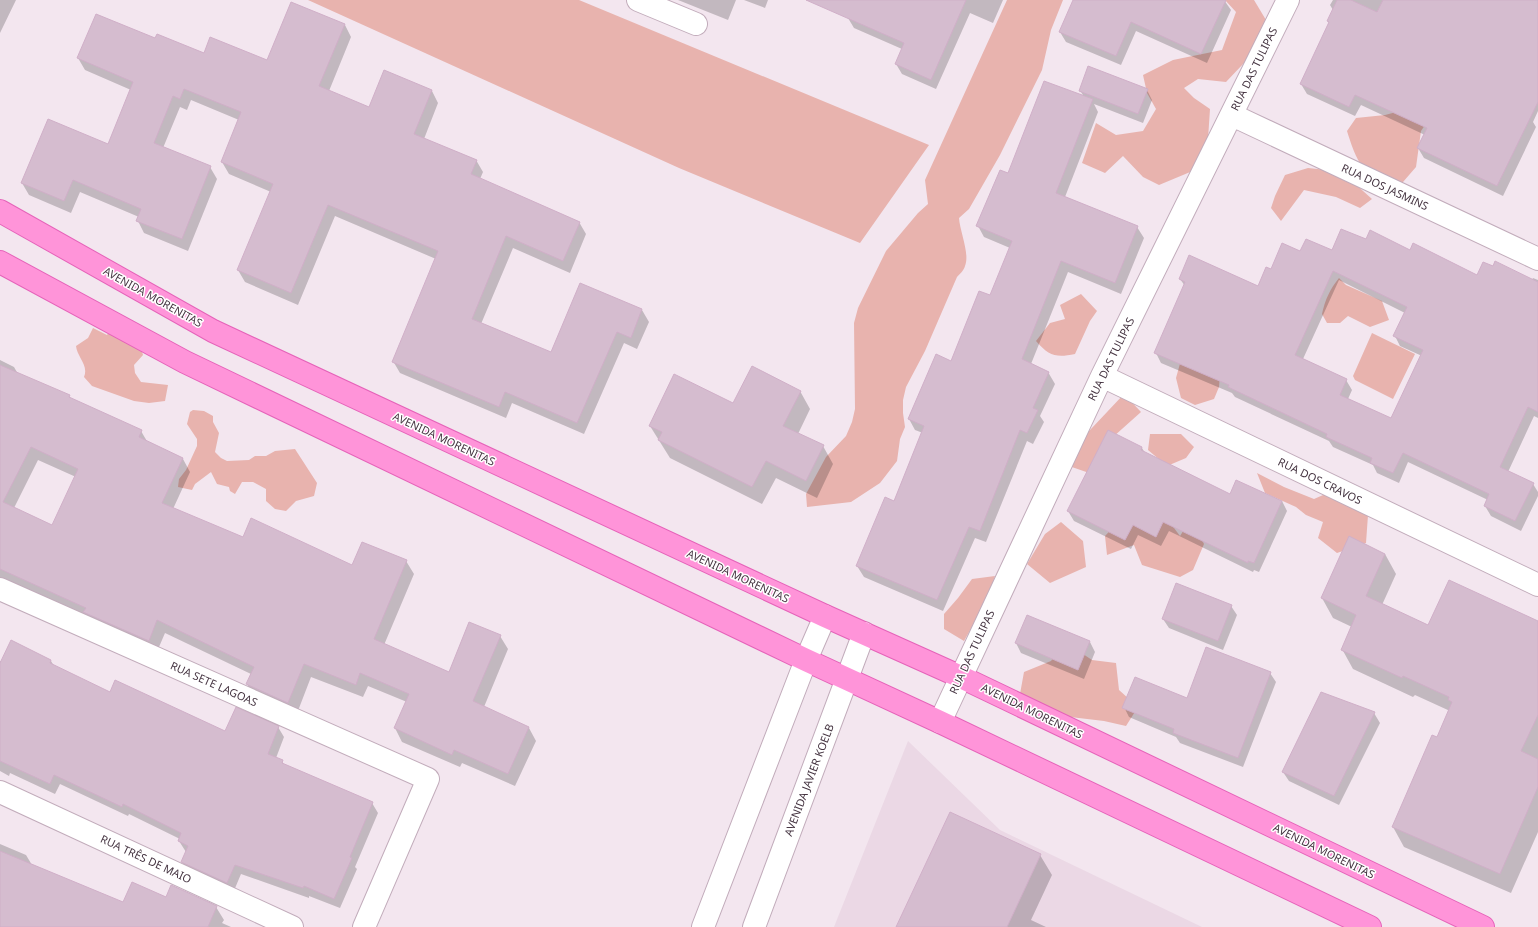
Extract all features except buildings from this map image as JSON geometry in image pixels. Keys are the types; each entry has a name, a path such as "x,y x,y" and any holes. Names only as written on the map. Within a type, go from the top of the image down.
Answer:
{"main road":[{"name":"AVENIDA MORENITAS","path":"0,211 213,331 825,616 961,677 1483,927"},
{"path":"0,262 184,362 806,660 940,722 1370,927"}],"street":[{"path":"638,0 696,24"},
{"name":"RUA DAS TULIPAS","path":"940,722 1102,376 1288,0"},
{"name":"RUA DOS JASMINS","path":"1232,114 1538,259"},
{"name":"RUA DOS CRAVOS","path":"1102,376 1538,585"},
{"name":"RUA SETE LAGOAS","path":"0,589 428,779 364,927"},
{"path":"703,927 806,660 825,616"},
{"name":"AVENIDA JAVIER KOELB","path":"754,927 864,633"},
{"name":"RUA TRÊS DE MAIO","path":"0,792 292,927"}],"shaded area":[{"path":"308,0 579,0 929,145 860,243 679,168"},
{"path":"1007,0 1063,0 1051,30 1042,70 1000,155 969,209 959,218 966,249 965,266 957,277 925,351 906,387 903,400 905,427 900,439 897,461 880,483 851,502 807,507 806,494 826,457 846,436 852,422 855,409 854,323 858,308 886,251 918,213 928,204 925,180"},
{"path":"1225,0 1254,0 1266,20 1261,45 1226,82 1198,79 1184,88 1194,98 1210,109 1207,154 1195,170 1159,185 1143,177 1123,156 1105,173 1082,163 1096,123 1116,135 1143,131 1156,109 1147,93 1143,75 1173,60 1222,50 1236,12"},
{"path":"1404,110 1429,119 1421,131 1416,167 1403,182 1387,182 1371,175 1360,163 1347,131 1356,118 1385,115"},
{"path":"1308,168 1327,170 1353,182 1372,199 1360,208 1336,197 1304,190 1281,221 1271,208 1285,175"},
{"path":"1339,278 1346,285 1382,301 1389,320 1370,327 1348,316 1340,323 1327,323 1322,314 1323,309 1330,291"},
{"path":"1081,294 1097,311 1090,321 1075,354 1058,356 1049,353 1036,341 1050,323 1065,319 1060,305"},
{"path":"93,328 107,335 109,332 139,342 143,355 134,365 135,373 141,382 168,385 165,401 149,403 134,401 92,386 84,377 84,365 76,346 88,338"},
{"path":"1372,333 1415,354 1393,399 1355,380 1353,376"},
{"path":"1181,360 1220,374 1219,387 1214,399 1195,405 1181,398 1176,378"},
{"path":"1124,394 1141,412 1113,437 1095,475 1066,465 1074,447"},
{"path":"193,410 204,411 213,416 213,422 219,433 215,452 227,461 249,460 255,456 266,456 275,451 295,449 317,483 314,496 296,501 286,511 275,509 266,501 266,489 253,482 242,482 235,494 230,491 229,487 217,484 211,472 195,484 192,490 178,487 179,479 186,470 197,446 197,439 187,424 190,412"},
{"path":"1150,434 1181,434 1194,447 1186,458 1167,466 1148,450"},
{"path":"1257,473 1284,487 1314,499 1330,492 1368,515 1366,543 1337,553 1318,538 1323,522 1306,515 1296,507 1265,493"},
{"path":"1159,508 1180,536 1191,519 1204,544 1193,570 1180,577 1142,565 1134,545 1107,555 1105,536 1125,515"},
{"path":"1061,522 1083,541 1086,567 1050,583 1027,564 1045,534"},
{"path":"995,576 988,598 964,641 944,629 944,614 972,579"},
{"path":"1065,642 1092,660 1116,663 1119,690 1138,707 1126,726 1104,721 1062,716 1020,694 1024,672 1051,661"},
{"path":"908,741 1000,830 1202,927 834,927"}]}
